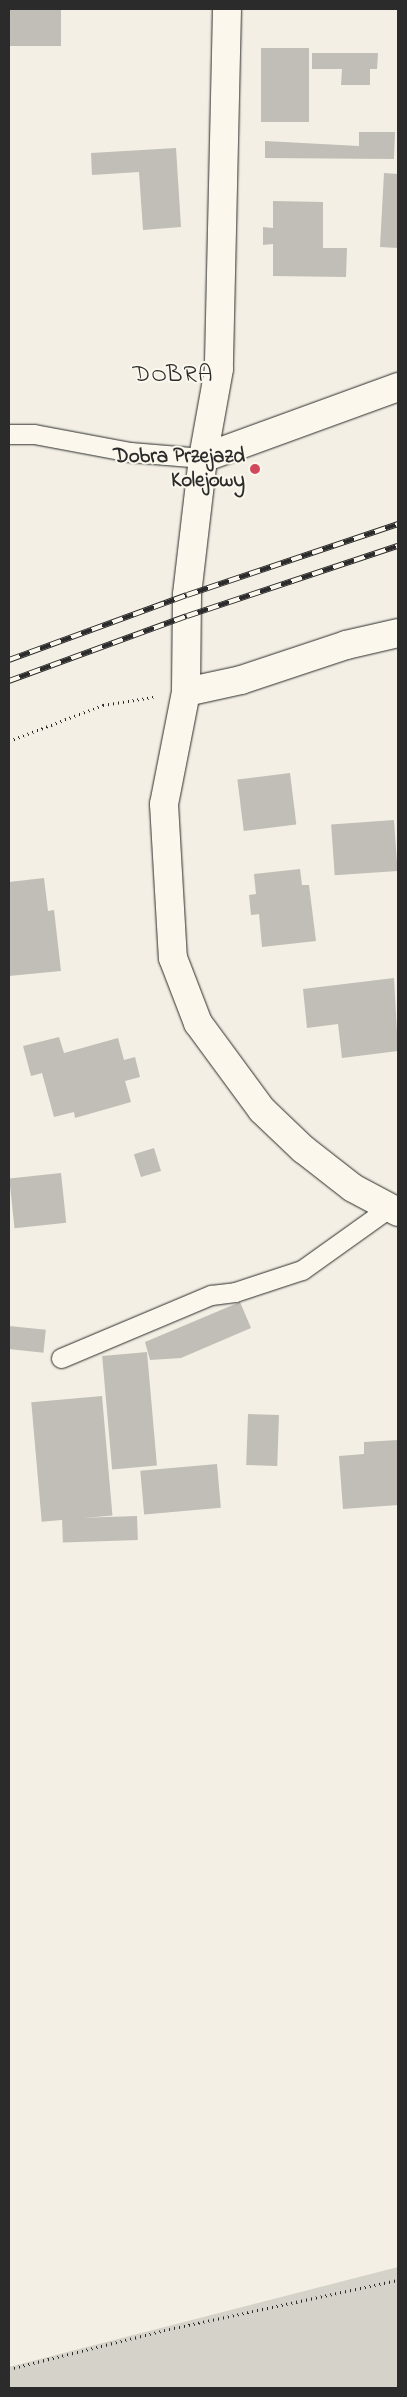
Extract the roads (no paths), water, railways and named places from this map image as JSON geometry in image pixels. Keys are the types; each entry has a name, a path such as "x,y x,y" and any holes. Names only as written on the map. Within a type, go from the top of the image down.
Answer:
{"street":[{"path":"227,9 219,369 203,458 187,595 186,692 164,804 164,847 173,958 198,1023 262,1110 304,1149 353,1188 394,1210"},
{"path":"203,458 398,387"},
{"path":"186,692 241,680 346,645 398,633"}],"lane":[{"path":"9,434 34,434 130,452 203,458"},
{"path":"61,1358 211,1295 235,1292 302,1270 394,1210"}],"railway":[{"path":"9,660 187,595 398,524"},
{"path":"9,681 187,616 398,546"}],"place":[{"name":"Dobra Przejazd Kolejowy","path":"255,469"}],"district":[{"name":"DOBRA","path":"173,376"}]}
